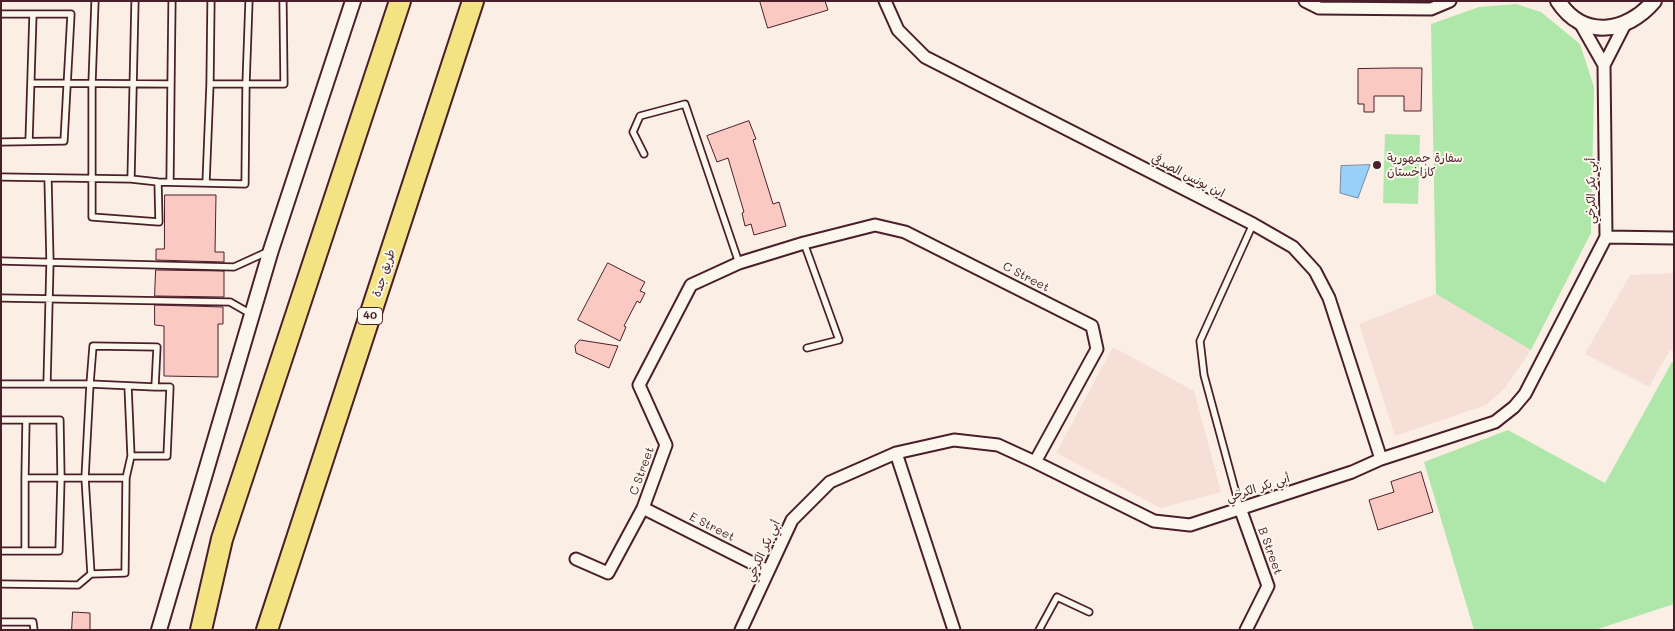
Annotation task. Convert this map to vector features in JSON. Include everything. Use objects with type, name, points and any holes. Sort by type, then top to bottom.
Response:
[{"type":"highway","points":[[201,630],[222,539],[400,1]]},
{"type":"highway","name":"طريق جدة","points":[[267,630],[473,1]]},
{"type":"street","points":[[159,630],[271,250],[354,1]]},
{"type":"street","name":"ابن يونس الصدفي","points":[[886,1],[898,30],[925,57],[1253,224],[1293,247],[1315,271],[1329,298],[1381,459]]},
{"type":"street","points":[[1305,1],[1320,8],[1431,9],[1450,1]]},
{"type":"street","points":[[1548,1],[1560,5],[1578,21],[1604,65]]},
{"type":"street","points":[[1578,21],[1594,27],[1610,28],[1625,24],[1654,2]]},
{"type":"street","points":[[1604,65],[1625,24]]},
{"type":"street","name":"أبي بكر الكرخي","points":[[741,630],[792,520],[830,482],[896,453],[954,440],[998,445],[1154,521],[1190,524],[1352,472],[1381,459],[1495,422],[1514,407],[1525,394],[1606,237],[1604,65]]},
{"type":"street","name":"C Street","points":[[576,559],[608,574],[643,508],[666,445],[639,385],[691,285],[739,263],[875,224],[905,232],[1092,326],[1097,349],[1035,462]]},
{"type":"street","points":[[1606,237],[1674,238]]},
{"type":"street","points":[[896,453],[954,630]]},
{"type":"street","name":"E Street","points":[[643,508],[768,571]]},
{"type":"street","name":"B Street","points":[[1240,508],[1268,586],[1246,630]]},
{"type":"lane","points":[[95,1],[92,83],[92,217],[159,222],[158,182]]},
{"type":"lane","points":[[131,179],[135,1]]},
{"type":"lane","points":[[170,182],[172,1]]},
{"type":"lane","points":[[206,183],[211,1]]},
{"type":"lane","points":[[1,177],[131,179],[158,182],[245,184],[248,1]]},
{"type":"lane","points":[[210,84],[284,84],[283,1]]},
{"type":"lane","points":[[1,14],[71,14],[64,141],[1,142]]},
{"type":"lane","points":[[29,141],[33,14]]},
{"type":"lane","points":[[30,83],[171,84]]},
{"type":"lane","points":[[644,154],[633,132],[640,116],[684,104],[739,263]]},
{"type":"lane","points":[[47,384],[50,262],[48,178]]},
{"type":"lane","points":[[1240,508],[1204,375],[1200,341],[1253,224]]},
{"type":"lane","points":[[804,243],[839,340],[806,348]]},
{"type":"lane","points":[[1,261],[234,267],[271,250]]},
{"type":"lane","points":[[1,298],[230,302],[253,316]]},
{"type":"lane","points":[[91,574],[85,478],[93,346],[157,347],[155,387]]},
{"type":"lane","points":[[1,384],[90,384],[170,387],[167,456],[132,456]]},
{"type":"lane","points":[[1,584],[78,585],[91,574],[125,573],[126,478],[132,456],[128,386]]},
{"type":"lane","points":[[1,420],[60,420],[62,478],[59,551],[1,551]]},
{"type":"lane","points":[[26,420],[26,551]]},
{"type":"lane","points":[[25,478],[126,478]]},
{"type":"lane","points":[[1039,630],[1057,597],[1088,612]]},
{"type":"lane","points":[[1,622],[33,622],[34,630]]},
{"type":"shaded area","points":[[1674,273],[1674,351],[1670,350],[1649,387],[1585,354],[1630,275]]},
{"type":"shaded area","points":[[1436,294],[1531,350],[1505,388],[1486,405],[1395,436],[1359,324]]},
{"type":"shaded area","points":[[1113,347],[1194,391],[1221,492],[1161,508],[1056,453]]},
{"type":"green space","points":[[1516,4],[1541,12],[1580,44],[1594,87],[1591,233],[1531,350],[1436,294],[1431,24],[1479,7]]},
{"type":"green space","points":[[1385,134],[1420,135],[1418,204],[1383,203]]},
{"type":"green space","points":[[1672,362],[1674,362],[1674,604],[1595,630],[1474,630],[1424,462],[1508,430],[1605,483]]},
{"type":"water","points":[[1370,165],[1358,198],[1340,193],[1341,166]]},
{"type":"building","points":[[760,1],[825,1],[828,10],[768,28]]},
{"type":"building","points":[[1422,68],[1421,111],[1404,111],[1404,96],[1374,96],[1374,112],[1364,112],[1364,104],[1358,104],[1358,69]]},
{"type":"building","points":[[749,121],[756,139],[753,140],[773,204],[779,202],[786,226],[754,235],[751,224],[745,226],[742,213],[744,212],[728,158],[717,162],[707,136]]},
{"type":"building","points":[[165,195],[216,195],[215,252],[224,252],[224,262],[156,260],[156,249],[164,249]]},
{"type":"building","points":[[608,263],[645,282],[640,291],[645,293],[640,303],[637,301],[624,326],[626,327],[620,341],[578,320]]},
{"type":"building","points":[[156,270],[224,271],[224,297],[155,296]]},
{"type":"building","points":[[155,305],[223,307],[223,324],[218,324],[218,377],[164,376],[164,326],[155,325]]},
{"type":"building","points":[[580,340],[618,346],[609,368],[576,353],[575,346]]},
{"type":"building","points":[[1421,472],[1433,512],[1378,530],[1369,500],[1394,492],[1391,482]]},
{"type":"building","points":[[73,612],[90,613],[90,630],[72,630]]},
{"type":"place","name":"سفارة جمهورية كازاخستان","points":[[1377,165]]}]
